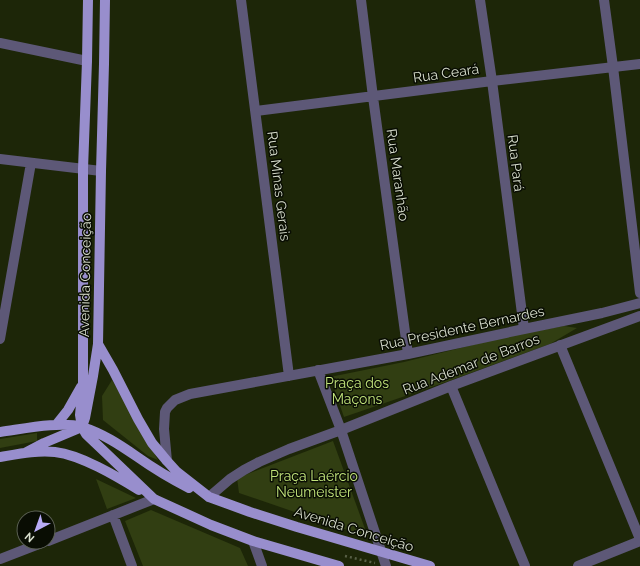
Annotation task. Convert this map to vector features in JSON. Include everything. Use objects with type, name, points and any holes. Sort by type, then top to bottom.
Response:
[{"type":"main road","name":"Avenida Conceição","points":[[82,427],[80,415],[83,383],[83,169],[88,0]]},
{"type":"main road","name":"Avenida Conceição","points":[[105,0],[98,344],[138,419],[152,443],[177,472],[209,497],[290,525],[430,566]]},
{"type":"main road","points":[[98,344],[82,427],[86,434],[101,449],[154,498]]},
{"type":"main road","points":[[56,425],[68,410],[83,383]]},
{"type":"main road","points":[[0,432],[56,425],[82,427],[112,441],[162,473],[209,497]]},
{"type":"main road","points":[[25,453],[44,443],[82,427]]},
{"type":"main road","points":[[0,457],[44,452],[56,452],[68,455],[115,476],[154,498],[211,525],[253,541],[339,566]]},
{"type":"street","name":"Rua Minas Gerais","points":[[241,0],[289,376]]},
{"type":"street","name":"Rua Maranhão","points":[[361,0],[408,354]]},
{"type":"street","name":"Rua Pará","points":[[480,0],[524,329]]},
{"type":"street","points":[[604,0],[640,293]]},
{"type":"street","points":[[0,43],[87,60]]},
{"type":"street","name":"Rua Ceará","points":[[256,111],[640,64]]},
{"type":"street","points":[[0,159],[101,171]]},
{"type":"street","points":[[0,339],[31,163]]},
{"type":"street","name":"Rua Presidente Bernardes","points":[[167,461],[164,429],[165,412],[175,400],[190,394],[408,354],[640,304]]},
{"type":"street","name":"Rua Ademar de Barros","points":[[209,497],[230,479],[244,470],[289,449],[560,344],[640,316]]},
{"type":"street","points":[[560,344],[640,540],[578,566]]},
{"type":"street","points":[[318,370],[341,430],[386,566]]},
{"type":"street","points":[[452,386],[525,566]]},
{"type":"street","points":[[56,538],[154,498]]},
{"type":"street","points":[[113,515],[132,566]]},
{"type":"street","points":[[253,541],[262,566]]},
{"type":"street","points":[[2,566],[0,559],[23,550]]},
{"type":"green space","name":"Praça dos Maçons","points":[[564,326],[577,328],[550,344],[344,417],[330,377],[404,362],[513,335]]},
{"type":"green space","points":[[112,380],[158,460],[148,456],[103,420],[102,396]]},
{"type":"green space","points":[[37,433],[37,441],[0,448],[0,439]]},
{"type":"green space","name":"Praça Laércio Neumeister","points":[[333,441],[368,537],[239,493],[237,478]]},
{"type":"green space","points":[[96,479],[136,498],[107,509]]},
{"type":"green space","points":[[151,510],[240,548],[248,566],[143,566],[125,521]]}]
